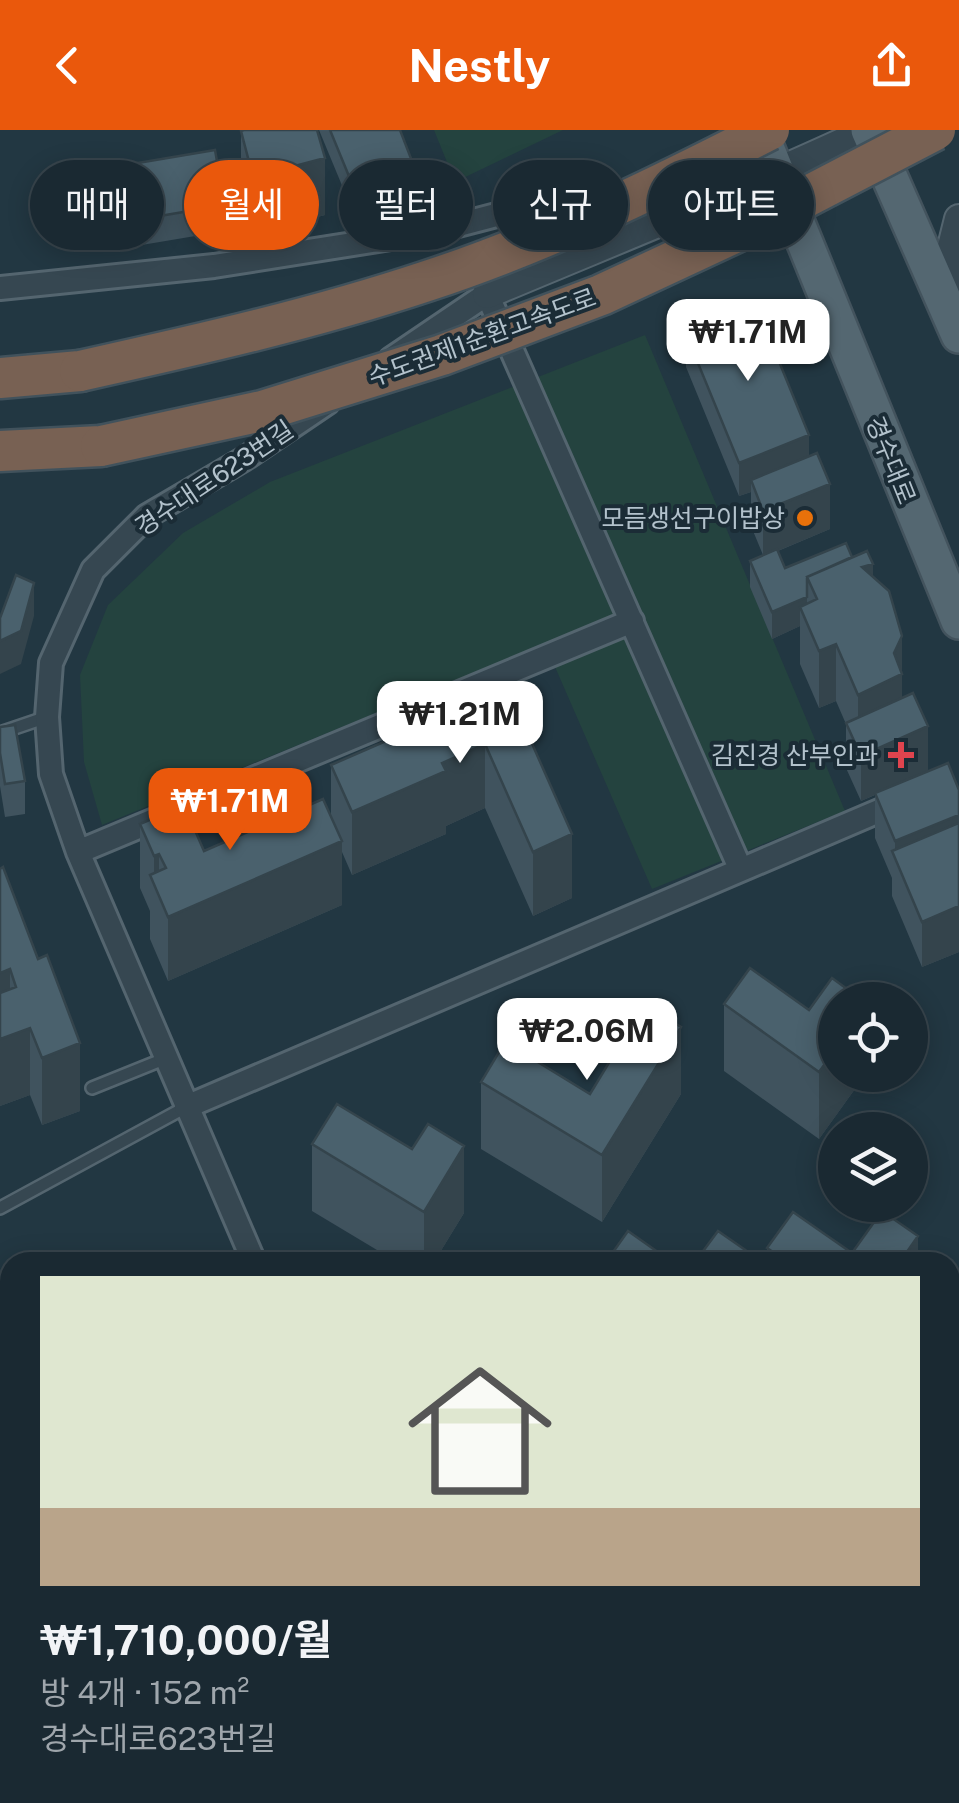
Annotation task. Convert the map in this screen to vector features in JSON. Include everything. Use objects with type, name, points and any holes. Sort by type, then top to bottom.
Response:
[{"type":"highway","points":[[699,160],[740,130]]},
{"type":"highway","points":[[715,160],[769,130]]},
{"type":"highway","name":"수도권제1순환고속도로","points":[[814,193],[935,130]]},
{"type":"highway","points":[[814,201],[959,146]]},
{"type":"highway","points":[[0,378],[80,370],[249,334],[430,280],[648,197]]},
{"type":"highway","name":"수도권제1순환고속도로","points":[[0,451],[101,446],[262,411],[442,355],[601,295],[698,250]]},
{"type":"main road","name":"경수대로","points":[[757,130],[771,160]]},
{"type":"main road","points":[[870,130],[959,335]]},
{"type":"main road","name":"경수대로","points":[[808,250],[959,621]]},
{"type":"street","points":[[708,160],[757,130]]},
{"type":"street","points":[[807,160],[870,130]]},
{"type":"street","points":[[0,288],[214,266],[435,231],[574,195],[648,196]]},
{"type":"street","points":[[561,263],[648,198]]},
{"type":"street","points":[[959,219],[952,248],[959,312]]},
{"type":"street","points":[[648,227],[487,294],[740,868]]},
{"type":"street","name":"경수대로623번길","points":[[250,1252],[164,1059],[78,852],[51,774],[46,717],[51,664],[93,570],[148,516],[244,458],[487,294]]},
{"type":"street","points":[[78,852],[632,621]]},
{"type":"street","points":[[186,1107],[920,794]]},
{"type":"lane","points":[[0,733],[46,717]]},
{"type":"lane","points":[[92,1088],[164,1059]]},
{"type":"lane","points":[[0,1208],[186,1107]]},
{"type":"green space","points":[[434,130],[563,130],[501,160],[493,160],[493,164],[473,173],[473,160],[446,160]]},
{"type":"green space","points":[[645,335],[845,811],[652,889],[545,644],[102,825],[84,762],[80,675],[108,605],[183,533],[270,482]]},
{"type":"building","points":[[317,130],[325,158],[249,160],[241,131]]},
{"type":"building","points":[[330,130],[400,130],[412,160],[342,160]]},
{"type":"building","points":[[215,150],[217,160],[184,160],[184,212],[164,215],[164,160],[156,160]]},
{"type":"building","points":[[756,305],[809,435],[739,463],[686,334]]},
{"type":"building","points":[[817,453],[830,484],[763,511],[751,480]]},
{"type":"building","points":[[846,543],[852,557],[807,577],[807,597],[772,612],[750,561],[777,549],[785,568]]},
{"type":"building","points":[[867,551],[873,564],[862,567],[889,591],[902,636],[894,653],[902,674],[858,695],[836,644],[819,651],[800,607],[817,599],[807,577]]},
{"type":"building","points":[[16,575],[34,583],[21,631],[0,641],[0,618]]},
{"type":"building","points":[[913,693],[928,726],[861,756],[846,723]]},
{"type":"building","points":[[473,697],[482,717],[514,703],[572,834],[533,852],[485,744],[442,763],[446,771],[352,812],[331,765],[425,724],[423,719]]},
{"type":"building","points":[[15,725],[25,781],[5,784],[0,727]]},
{"type":"building","points":[[948,763],[959,790],[959,815],[895,841],[875,793]]},
{"type":"building","points":[[323,799],[342,841],[168,917],[150,875],[166,868],[159,854],[154,856],[140,824],[184,805],[204,851]]},
{"type":"building","points":[[959,823],[959,906],[922,922],[892,851]]},
{"type":"building","points":[[3,867],[38,959],[47,955],[80,1043],[42,1058],[30,1028],[0,1039],[0,993],[16,987],[10,969],[0,973]]},
{"type":"building","points":[[750,968],[809,1010],[818,997],[818,1071],[724,1004]]},
{"type":"building","points":[[644,1005],[681,1027],[602,1155],[481,1082],[505,1042],[590,1094]]},
{"type":"building","points":[[337,1104],[412,1149],[428,1124],[464,1146],[424,1212],[312,1144]]},
{"type":"building","points":[[793,1212],[851,1252],[773,1252],[767,1248]]},
{"type":"building","points":[[874,1222],[898,1222],[918,1236],[907,1252],[853,1252]]},
{"type":"building","points":[[628,1231],[658,1252],[613,1252]]},
{"type":"building","points":[[718,1231],[748,1252],[702,1252]]},
{"type":"place","name":"모듬생선구이밥상","points":[[805,518]]},
{"type":"place","name":"김진경 산부인과","points":[[901,755]]}]
